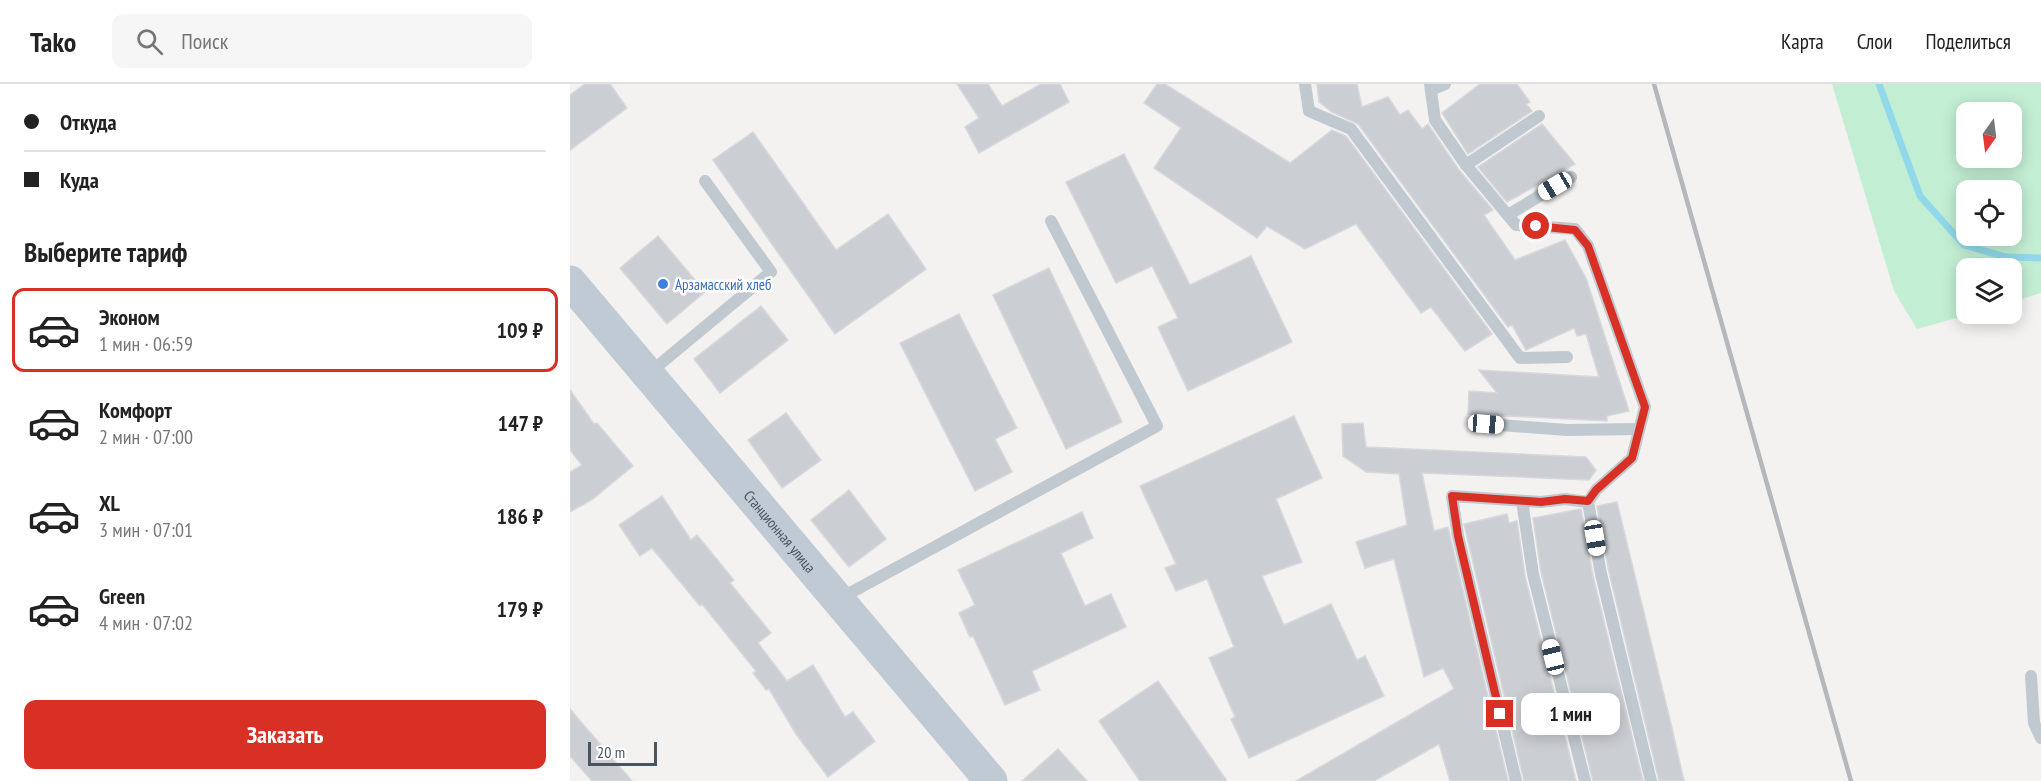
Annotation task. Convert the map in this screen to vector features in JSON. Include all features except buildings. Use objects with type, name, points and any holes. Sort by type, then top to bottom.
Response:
[{"type":"street","name":"Станционная улица","points":[[570,282],[991,781]]},
{"type":"lane","points":[[1305,84],[1309,111],[1351,129],[1520,358],[1567,357]]},
{"type":"lane","points":[[1445,84],[1431,87],[1435,120],[1466,165],[1516,225],[1575,230],[1588,246],[1645,407],[1632,458],[1596,490],[1588,501],[1601,574],[1651,781]]},
{"type":"lane","points":[[1466,165],[1539,116]]},
{"type":"lane","points":[[1508,215],[1571,177]]},
{"type":"lane","points":[[647,375],[771,272],[705,181]]},
{"type":"lane","points":[[838,600],[1157,426],[1052,221]]},
{"type":"lane","points":[[1486,424],[1567,430],[1639,429]]},
{"type":"lane","points":[[1516,781],[1458,536],[1452,496],[1522,501],[1580,499],[1588,501]]},
{"type":"lane","points":[[1522,501],[1536,584],[1585,781]]},
{"type":"lane","points":[[2031,676],[2034,723],[2041,738]]},
{"type":"green space","points":[[1832,84],[2041,84],[2041,293],[2022,299],[2022,258],[1956,258],[1956,318],[1917,329],[1894,291]]},
{"type":"waterway","points":[[1879,84],[1920,196],[1964,245],[2006,257],[2041,258]]},
{"type":"railway","points":[[1654,84],[1851,781]]},
{"type":"place","name":"Арзамасский хлеб","points":[[663,284]]},
{"type":"route","points":[[1500,714],[1458,536],[1452,496],[1541,502],[1565,499],[1588,501],[1596,490],[1608,482],[1632,458],[1645,407],[1588,246],[1575,230],[1536,226]]}]
